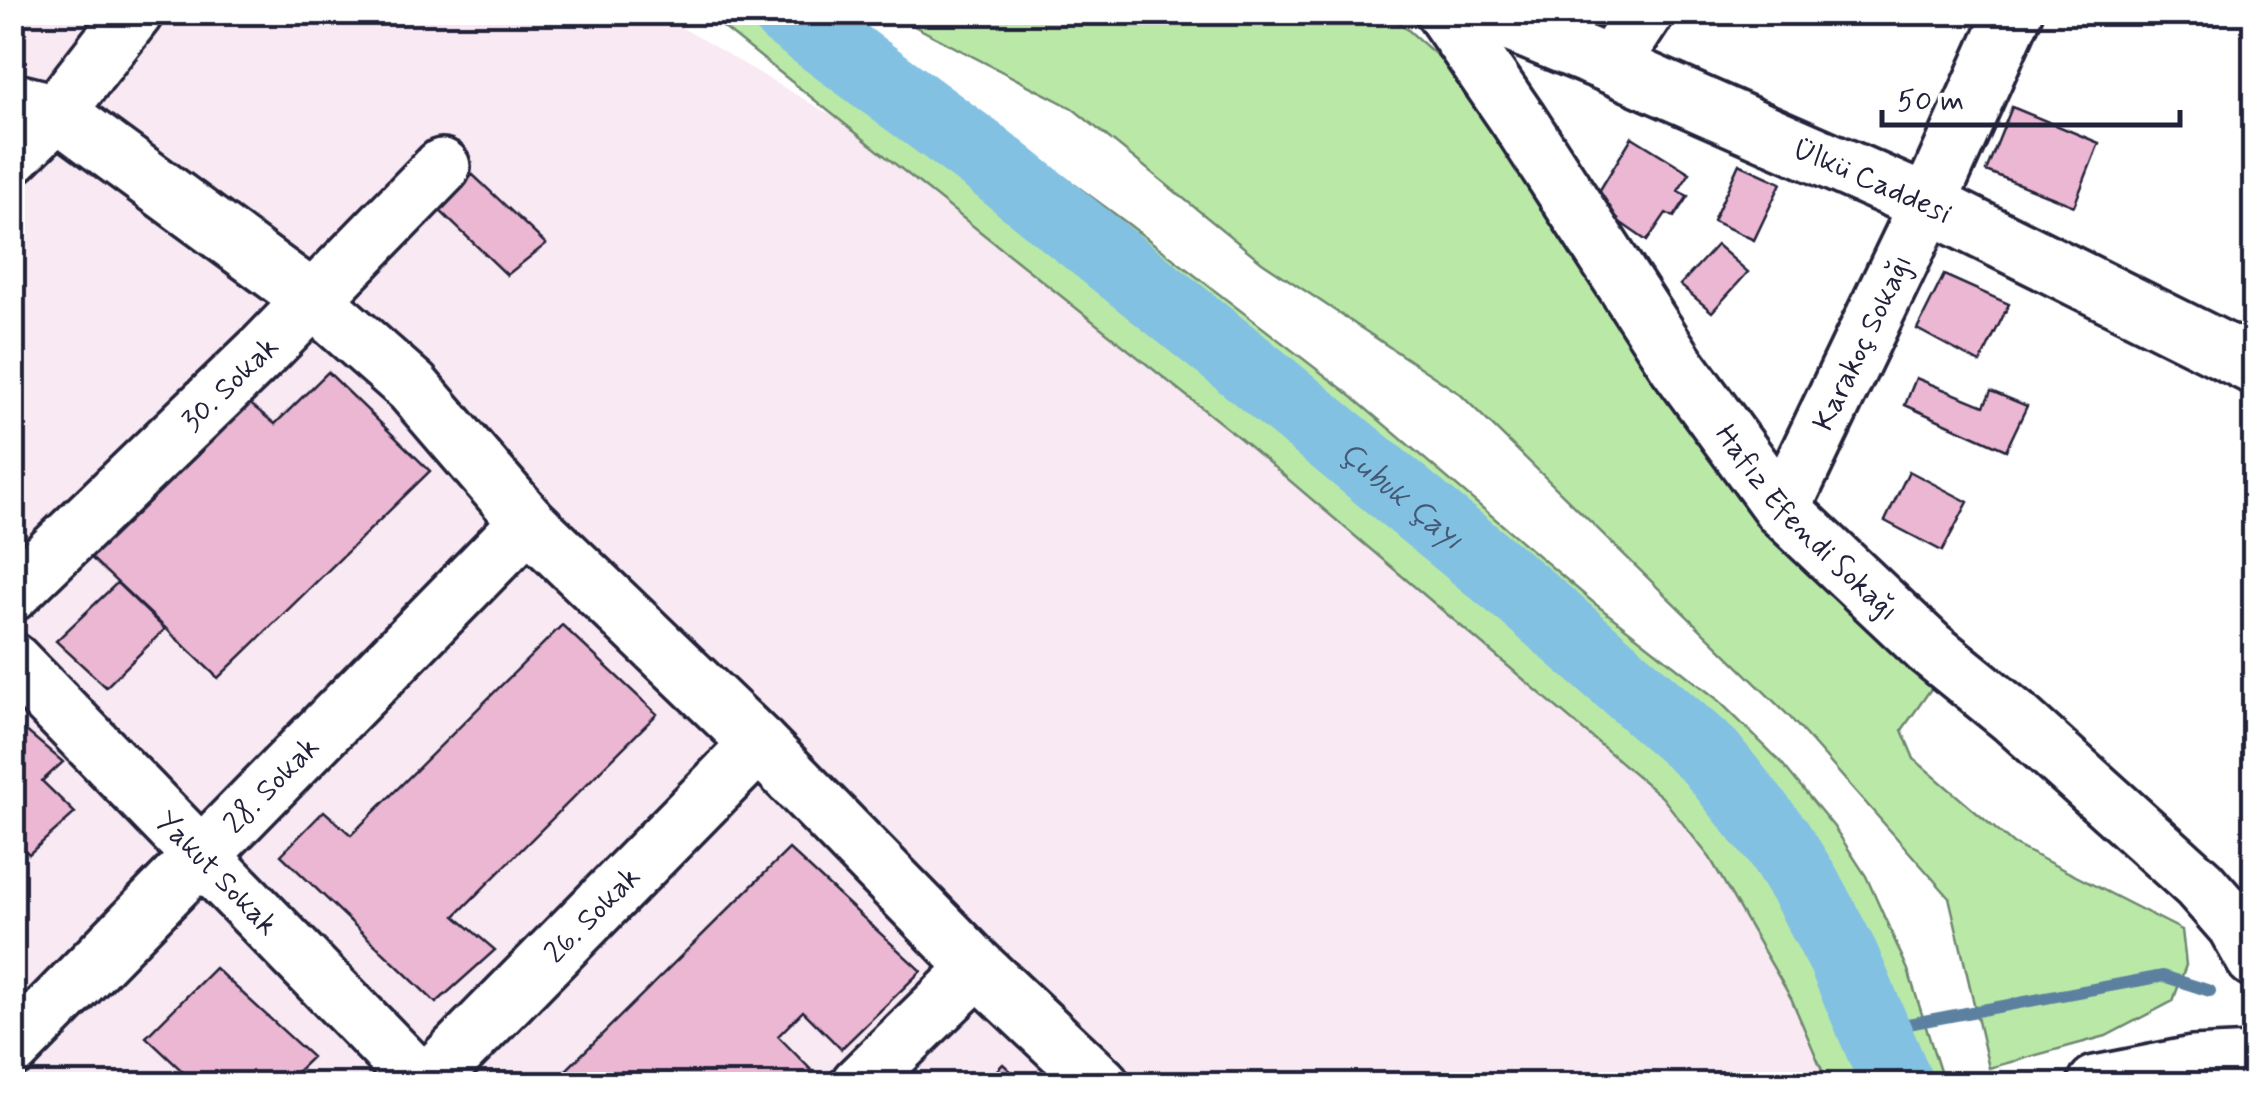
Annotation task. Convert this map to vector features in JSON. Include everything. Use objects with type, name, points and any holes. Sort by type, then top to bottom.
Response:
[{"type":"street","points":[[12,156],[35,106],[135,12]]},
{"type":"street","name":"Hafız Efendi Sokağı","points":[[1444,12],[1677,365],[1782,509],[1928,648],[2014,717],[2198,884],[2236,926],[2254,959]]},
{"type":"street","name":"Ülkü Caddesi","points":[[1482,12],[1611,64],[1928,204],[2254,366]]},
{"type":"street","points":[[1611,64],[1646,12]]},
{"type":"street","name":"Karakoç Sokağı","points":[[1782,509],[1928,204],[2014,12]]},
{"type":"street","points":[[35,106],[313,300],[412,387],[528,522],[759,744],[978,968],[1101,1084]]},
{"type":"street","name":"30. Sokak","points":[[12,593],[313,300],[442,167]]},
{"type":"street","name":"28. Sokak","points":[[12,1048],[528,522]]},
{"type":"street","name":"Yakut Sokak","points":[[12,661],[424,1084]]},
{"type":"street","name":"26. Sokak","points":[[424,1084],[759,744]]},
{"type":"street","points":[[859,1084],[978,968]]},
{"type":"street","points":[[2096,1084],[2193,1064],[2254,1062]]},
{"type":"shaded area","points":[[655,12],[942,180],[1677,782],[1848,1084],[13,1084],[12,13]]},
{"type":"green space","points":[[697,13],[837,13],[882,43],[1127,223],[1345,391],[1594,603],[1717,699],[1780,761],[1834,827],[1866,876],[1908,970],[1944,1084],[1828,1084],[1791,998],[1710,858],[1662,797],[1242,440],[723,27]]},
{"type":"green space","points":[[889,13],[1389,13],[1476,90],[1933,686],[1902,730],[1914,759],[2013,844],[2182,930],[2186,965],[2173,1001],[2106,1036],[1989,1068],[1949,897],[1788,715],[1460,394],[1262,262],[1072,108]]},
{"type":"building","points":[[2012,107],[2099,143],[2074,206],[1986,171]]},
{"type":"building","points":[[1632,137],[1690,173],[1678,191],[1688,196],[1674,217],[1666,213],[1647,241],[1592,203]]},
{"type":"building","points":[[1739,164],[1781,183],[1754,240],[1713,221]]},
{"type":"building","points":[[473,175],[546,244],[507,275],[434,205]]},
{"type":"building","points":[[1717,245],[1748,272],[1712,312],[1680,285]]},
{"type":"building","points":[[1944,275],[2009,304],[1980,363],[1917,329]]},
{"type":"building","points":[[328,372],[430,471],[218,678],[84,551],[243,398],[275,424]]},
{"type":"building","points":[[1916,378],[1984,406],[1991,391],[2027,406],[2006,450],[1905,405]]},
{"type":"building","points":[[1909,471],[1968,502],[1942,551],[1885,521]]},
{"type":"building","points":[[117,583],[165,629],[106,687],[56,641]]},
{"type":"building","points":[[562,625],[657,714],[455,916],[495,950],[436,1003],[281,855],[324,811],[351,835]]},
{"type":"building","points":[[12,719],[63,762],[42,781],[75,813],[29,854],[12,839]]},
{"type":"building","points":[[789,849],[921,971],[841,1049],[803,1011],[778,1036],[816,1075],[806,1084],[552,1084]]},
{"type":"building","points":[[215,968],[312,1057],[284,1084],[196,1084],[146,1037]]},
{"type":"building","points":[[1003,1064],[1025,1084],[983,1084]]},
{"type":"building","points":[[916,1074],[928,1084],[905,1084]]},
{"type":"waterway","name":"Çubuk Çayı","points":[[787,12],[988,160],[1239,361],[1524,595],[1710,757],[1777,841],[1806,887],[1843,957],[1897,1084]]},
{"type":"waterway","points":[[1876,1030],[2163,976],[2210,991]]}]
